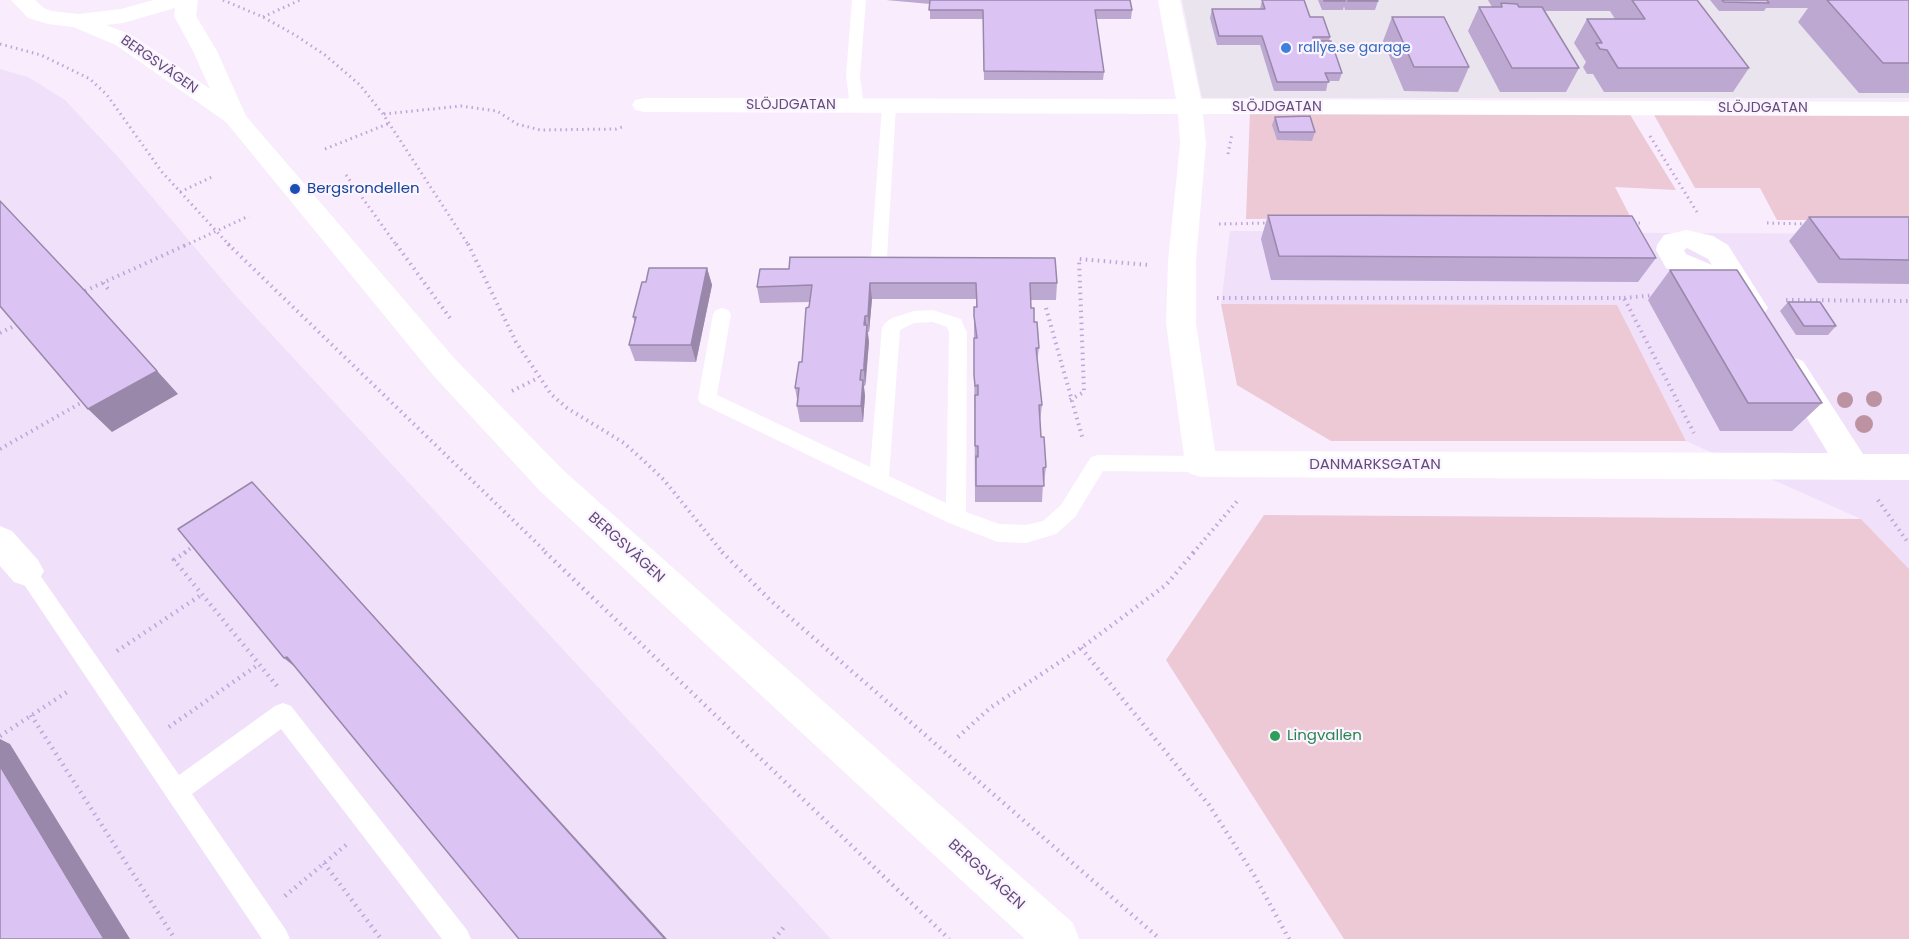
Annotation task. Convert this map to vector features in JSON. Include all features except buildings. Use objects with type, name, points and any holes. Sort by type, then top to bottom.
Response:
[{"type":"street","points":[[19,0],[36,13],[78,21],[123,16],[177,0]]},
{"type":"street","name":"BERGSVÄGEN","points":[[187,0],[185,16],[235,118]]},
{"type":"street","points":[[1169,0],[1190,106],[1193,144],[1181,323],[1201,464]]},
{"type":"street","name":"BERGSVÄGEN","points":[[78,21],[124,40],[235,118],[444,367],[552,481],[1056,939]]},
{"type":"street","name":"SLÖJDGATAN","points":[[644,105],[1909,109]]},
{"type":"street","points":[[1742,291],[1854,467]]},
{"type":"street","name":"DANMARKSGATAN","points":[[1201,464],[1909,467]]},
{"type":"street","points":[[0,541],[26,571]]},
{"type":"lane","points":[[857,106],[853,76],[859,0]]},
{"type":"lane","points":[[879,257],[889,106]]},
{"type":"lane","points":[[722,314],[706,398],[956,517],[998,533],[1026,534],[1049,528],[1068,511],[1098,464],[1201,464]]},
{"type":"lane","points":[[879,481],[891,328],[898,322],[914,317],[933,316],[955,323],[958,333],[956,517]]},
{"type":"lane","points":[[26,571],[277,939]]},
{"type":"lane","points":[[176,790],[283,714],[458,939]]},
{"type":"path","points":[[223,0],[263,17],[325,55],[360,85],[390,123],[456,223],[477,260],[516,342],[538,378],[551,394],[567,408],[624,444],[643,460],[664,480],[732,564],[770,600],[1161,939]]},
{"type":"path","points":[[263,17],[300,0]]},
{"type":"path","points":[[0,44],[41,55],[71,68],[90,79],[107,95],[162,172],[216,232],[318,333],[949,939]]},
{"type":"path","points":[[383,114],[461,106],[480,107],[497,111],[517,124],[540,130],[596,130],[628,126],[638,119],[644,105]]},
{"type":"path","points":[[1633,108],[1698,213]]},
{"type":"path","points":[[325,148],[390,123]]},
{"type":"path","points":[[346,175],[451,319]]},
{"type":"path","points":[[180,192],[214,176]]},
{"type":"path","points":[[85,291],[249,216]]},
{"type":"path","points":[[1186,223],[1278,224]]},
{"type":"path","points":[[1630,223],[1642,223]]},
{"type":"path","points":[[1767,223],[1814,224]]},
{"type":"path","points":[[1070,400],[1084,392],[1079,259],[1157,266]]},
{"type":"path","points":[[103,283],[109,290]]},
{"type":"path","points":[[1213,298],[1624,298],[1647,295]]},
{"type":"path","points":[[1624,298],[1711,466]]},
{"type":"path","points":[[1046,308],[1084,445],[1098,464]]},
{"type":"path","points":[[0,333],[18,324]]},
{"type":"path","points":[[505,384],[512,392],[538,378]]},
{"type":"path","points":[[0,448],[86,400]]},
{"type":"path","points":[[1854,467],[1909,544]]},
{"type":"path","points":[[200,542],[174,560],[284,695],[283,714]]},
{"type":"path","points":[[0,736],[201,595]]},
{"type":"path","points":[[1081,648],[1209,806],[1254,875],[1289,939]]},
{"type":"path","points":[[145,744],[259,664]]},
{"type":"path","points":[[32,715],[174,939]]},
{"type":"path","points":[[261,915],[370,826]]},
{"type":"path","points":[[324,863],[381,939]]},
{"type":"path","points":[[774,939],[784,927]]},
{"type":"shaded area","points":[[1182,0],[1909,0],[1909,98],[1202,98]]},
{"type":"shaded area","points":[[0,69],[28,77],[65,100],[119,158],[236,296],[831,939],[0,939]]},
{"type":"shaded area","points":[[1250,112],[1629,113],[1676,190],[1615,187],[1630,216],[1246,219]]},
{"type":"shaded area","points":[[1653,113],[1909,116],[1909,220],[1777,220],[1760,188],[1695,188]]},
{"type":"shaded area","points":[[1230,231],[1909,234],[1909,569],[1861,519],[1686,441],[1617,305],[1221,304]]},
{"type":"shaded area","points":[[1221,304],[1617,305],[1686,441],[1331,441],[1237,385]]},
{"type":"shaded area","points":[[1264,515],[1861,519],[1909,569],[1909,939],[1344,939],[1166,660]]},
{"type":"place","name":"rallye.se garage","points":[[1286,48]]},
{"type":"place","name":"Bergsrondellen","points":[[295,189]]},
{"type":"place","name":"Lingvallen","points":[[1275,736]]}]
